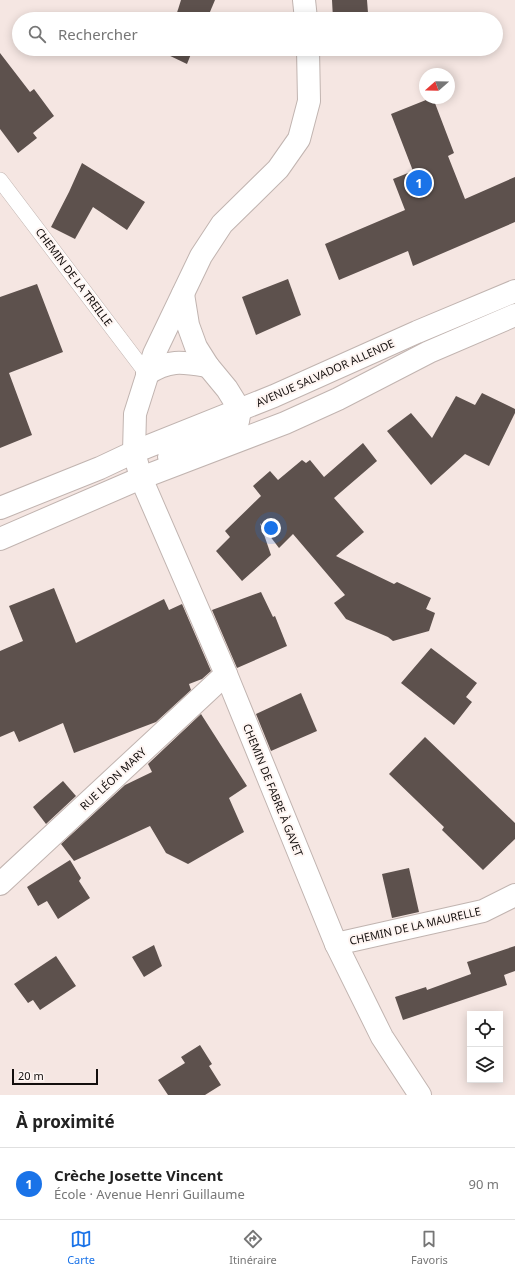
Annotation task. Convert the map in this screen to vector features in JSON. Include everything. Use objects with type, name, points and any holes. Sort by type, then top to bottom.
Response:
[{"type":"street","points":[[304,0],[305,12]]},
{"type":"street","name":"CHEMIN DE FABRE À GAVET","points":[[308,56],[308,101],[299,139],[278,168],[222,224],[201,256],[154,354],[147,374],[135,414],[134,452],[141,478],[226,674],[336,944],[382,1037],[420,1095]]},
{"type":"street","name":"AVENUE SALVADOR ALLENDE","points":[[0,508],[274,396],[417,332],[515,291]]},
{"type":"street","points":[[141,478],[169,457],[235,428],[238,422],[240,410],[227,389],[208,366],[196,347],[188,326],[183,294]]},
{"type":"street","points":[[0,539],[141,478],[285,423],[338,399],[429,352],[515,315]]},
{"type":"street","points":[[147,374],[159,366],[171,363],[189,363],[208,366]]},
{"type":"street","name":"RUE LÉON MARY","points":[[0,884],[226,674]]},
{"type":"street","name":"CHEMIN DE LA MAURELLE","points":[[336,944],[483,911],[515,895]]},
{"type":"lane","name":"CHEMIN DE LA TREILLE","points":[[0,180],[147,374]]},
{"type":"building","points":[[181,0],[215,0],[210,12],[177,12]]},
{"type":"building","points":[[332,0],[367,0],[368,12],[333,12]]},
{"type":"building","points":[[0,53],[30,92],[34,89],[54,116],[33,133],[37,138],[18,153],[0,129]]},
{"type":"building","points":[[170,56],[190,56],[187,64]]},
{"type":"building","points":[[419,103],[435,104],[454,153],[448,156],[465,199],[515,177],[515,222],[413,266],[408,251],[339,280],[325,244],[405,210],[393,179],[413,171],[391,114]]},
{"type":"building","points":[[82,163],[145,202],[127,230],[93,207],[75,239],[51,227]]},
{"type":"building","points":[[288,279],[301,315],[256,335],[242,297]]},
{"type":"building","points":[[37,284],[63,352],[9,373],[32,435],[0,448],[0,297]]},
{"type":"building","points":[[482,393],[515,409],[515,413],[489,466],[465,454],[431,485],[387,431],[411,413],[432,438],[456,396],[475,405]]},
{"type":"building","points":[[363,443],[377,461],[334,498],[364,532],[336,556],[394,584],[397,582],[431,598],[426,609],[435,613],[429,631],[393,641],[388,637],[346,619],[334,603],[345,595],[293,534],[279,548],[260,523],[271,555],[242,581],[216,551],[230,537],[225,531],[261,496],[253,486],[270,471],[278,480],[302,460],[306,463],[310,460],[324,477]]},
{"type":"building","points":[[54,588],[76,643],[164,599],[169,610],[182,604],[211,671],[202,679],[189,684],[191,690],[156,722],[74,753],[63,723],[19,742],[14,731],[0,737],[0,651],[23,641],[9,606]]},
{"type":"building","points":[[261,592],[273,617],[275,616],[287,646],[237,668],[212,610]]},
{"type":"building","points":[[431,648],[477,683],[466,697],[472,702],[454,725],[401,683]]},
{"type":"building","points":[[301,693],[317,731],[271,751],[256,714]]},
{"type":"building","points":[[201,714],[247,786],[229,798],[244,832],[188,864],[166,853],[150,826],[74,861],[61,844],[125,785],[152,772],[148,764]]},
{"type":"building","points":[[425,737],[515,823],[515,839],[483,870],[442,830],[444,827],[389,774]]},
{"type":"building","points":[[63,781],[76,796],[46,824],[33,807]]},
{"type":"building","points":[[70,860],[81,878],[79,881],[90,898],[58,919],[47,901],[38,906],[27,887]]},
{"type":"building","points":[[409,868],[419,912],[392,918],[382,874]]},
{"type":"building","points":[[154,945],[162,966],[144,977],[132,957]]},
{"type":"building","points":[[515,946],[515,971],[504,975],[507,985],[403,1020],[395,997],[426,987],[427,990],[471,974],[467,962]]},
{"type":"building","points":[[56,956],[76,986],[40,1010],[33,1000],[28,1003],[14,984]]},
{"type":"building","points":[[200,1045],[212,1064],[209,1066],[221,1085],[205,1095],[168,1095],[158,1080],[185,1063],[181,1057]]},
{"type":"place","name":"Crèche Josette Vincent","points":[[419,183]]}]
